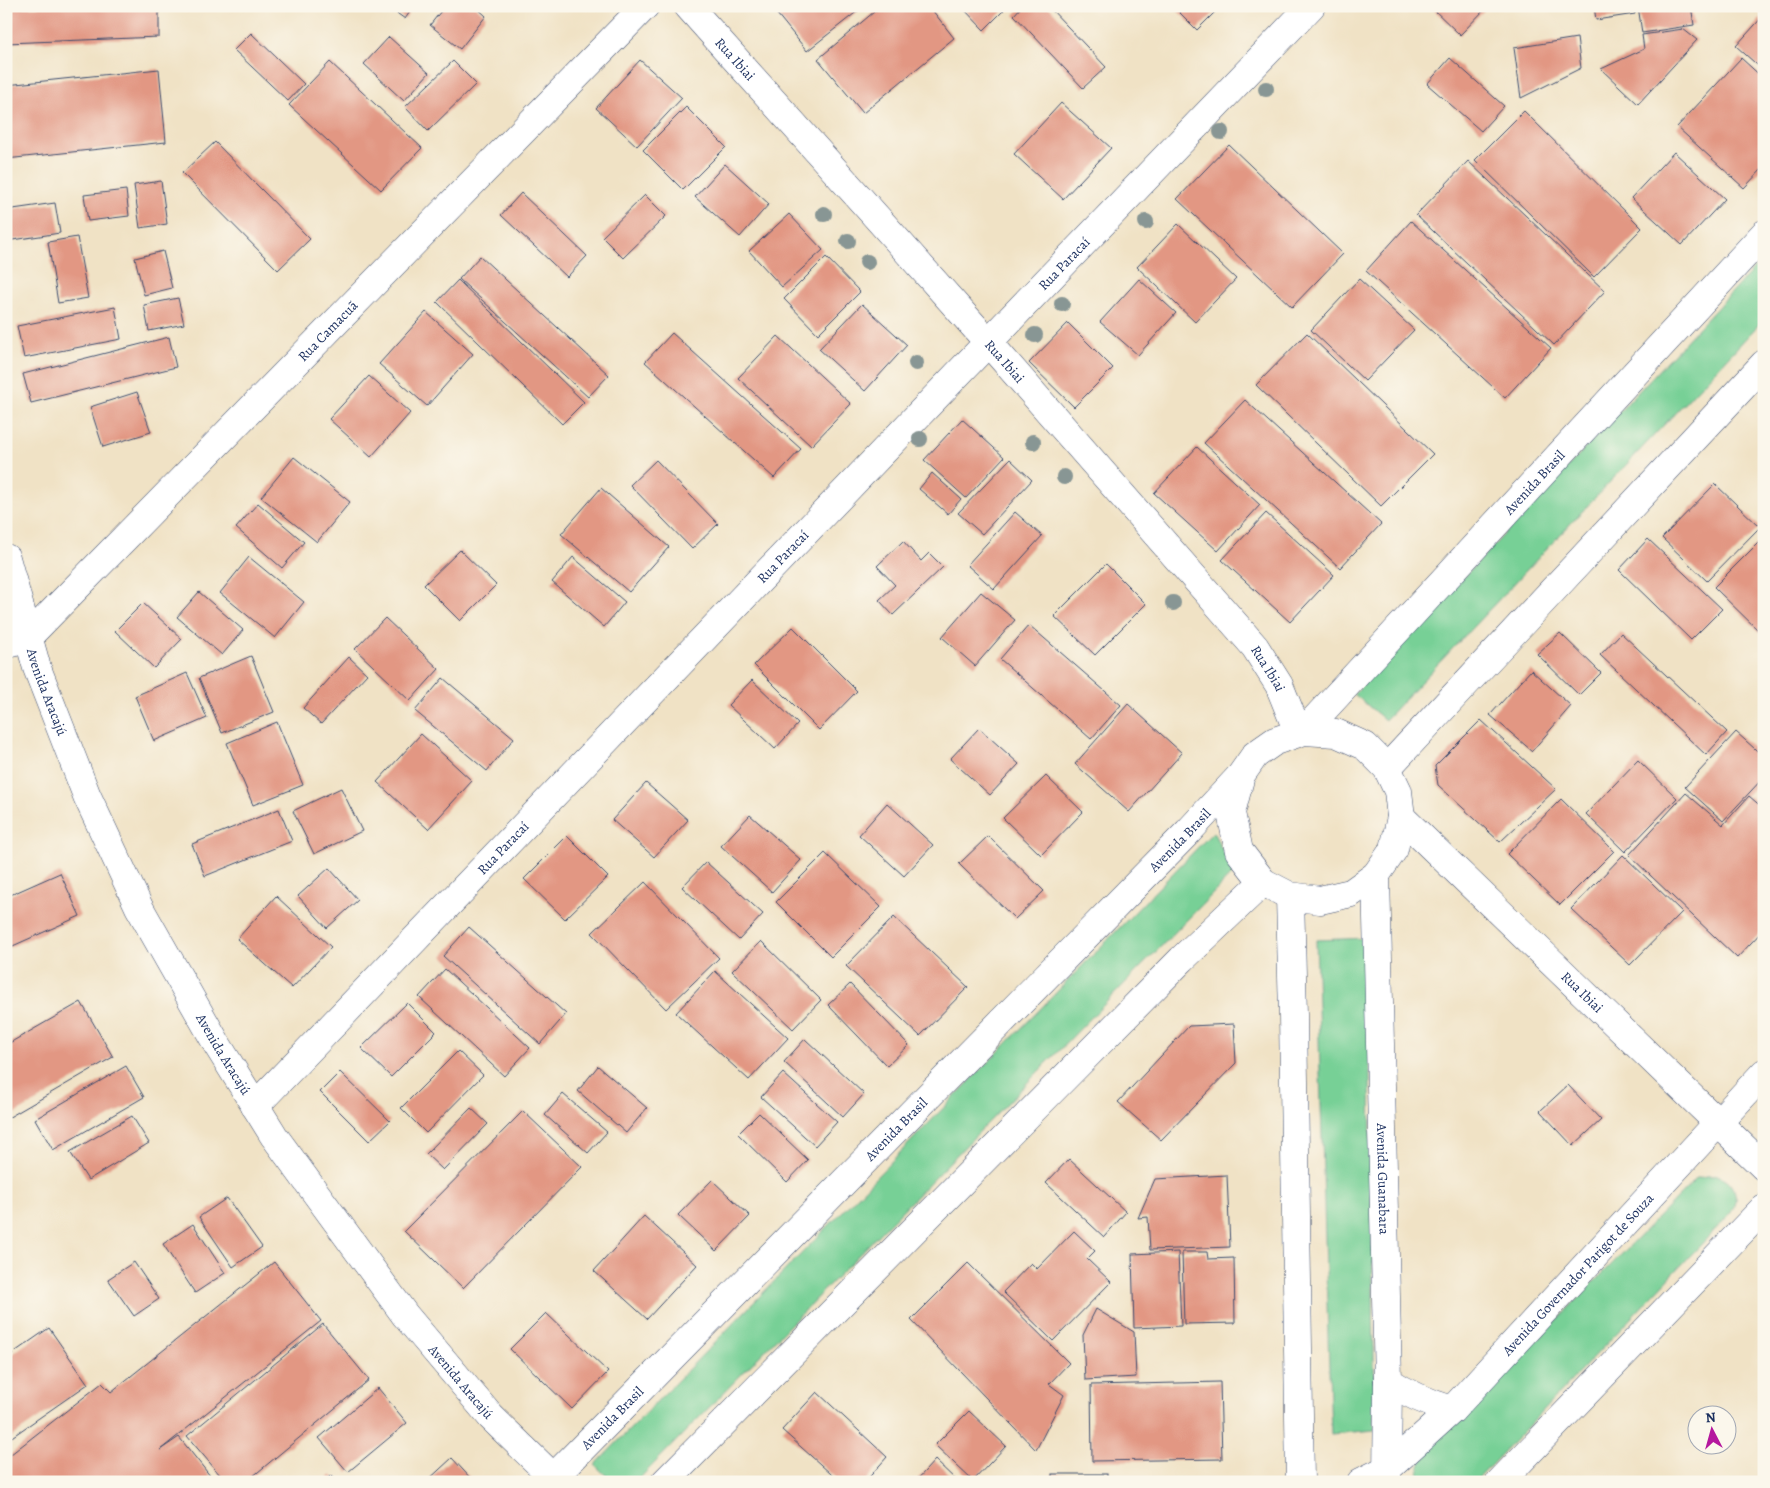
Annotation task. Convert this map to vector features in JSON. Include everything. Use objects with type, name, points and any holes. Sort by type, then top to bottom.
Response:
[{"type":"street","name":"Rua Camacuã","points":[[17,642],[645,6]]},
{"type":"street","name":"Rua Ibiai","points":[[688,6],[989,343],[1255,646],[1279,685],[1301,732]]},
{"type":"street","name":"Rua Paracaí","points":[[255,1106],[1311,6]]},
{"type":"street","name":"Avenida Brasil","points":[[1301,732],[1764,234]]},
{"type":"street","points":[[1387,768],[1764,364]]},
{"type":"street","name":"Avenida Aracajú","points":[[6,558],[17,642],[37,668],[86,796],[139,907],[166,952],[188,996],[274,1136],[405,1314],[491,1417],[553,1480]]},
{"type":"street","points":[[1301,732],[1336,733],[1365,746],[1387,768],[1398,791],[1401,817],[1394,848],[1376,875],[1351,893],[1320,900],[1290,896],[1263,882],[1239,851],[1231,813],[1241,775],[1255,756],[1275,741],[1301,732]]},
{"type":"street","name":"Avenida Brasil","points":[[553,1480],[1188,832],[1241,775]]},
{"type":"street","name":"Rua Ibiai","points":[[1401,817],[1764,1167]]},
{"type":"street","name":"Avenida Guanabara","points":[[1376,875],[1388,1381],[1387,1476]]},
{"type":"street","points":[[665,1482],[1182,959],[1263,882]]},
{"type":"street","points":[[1290,896],[1294,1015],[1300,1482]]},
{"type":"street","name":"Avenida Governador Parigot de Souza","points":[[1361,1482],[1387,1476],[1452,1410],[1764,1073]]},
{"type":"street","points":[[1500,1482],[1764,1208]]},
{"type":"street","points":[[1388,1381],[1407,1394],[1427,1403],[1452,1410]]},
{"type":"green space","points":[[1764,258],[1764,319],[1385,720],[1354,694]]},
{"type":"green space","points":[[1213,832],[1234,872],[636,1482],[613,1482],[595,1465]]},
{"type":"green space","points":[[1368,938],[1375,1430],[1331,1434],[1316,940]]},
{"type":"green space","points":[[1720,1176],[1731,1184],[1734,1189],[1735,1199],[1730,1214],[1475,1482],[1419,1482],[1418,1472],[1424,1457],[1433,1445],[1697,1178]]},
{"type":"building","points":[[159,6],[159,37],[6,43],[6,7]]},
{"type":"building","points":[[387,6],[414,6],[405,19]]},
{"type":"building","points":[[445,6],[475,6],[486,16],[460,49],[430,25]]},
{"type":"building","points":[[787,6],[864,6],[807,51],[777,14]]},
{"type":"building","points":[[881,6],[929,6],[954,38],[863,113],[818,59]]},
{"type":"building","points":[[961,6],[1008,6],[984,30]]},
{"type":"building","points":[[1022,6],[1048,6],[1106,67],[1083,88],[1014,15]]},
{"type":"building","points":[[1173,6],[1221,6],[1197,30]]},
{"type":"building","points":[[1430,6],[1488,6],[1460,35]]},
{"type":"building","points":[[1594,6],[1634,6],[1635,14],[1596,20]]},
{"type":"building","points":[[1638,6],[1691,6],[1694,25],[1642,33]]},
{"type":"building","points":[[1764,15],[1764,71],[1736,46]]},
{"type":"building","points":[[1683,29],[1697,40],[1638,104],[1601,69],[1644,49],[1642,35]]},
{"type":"building","points":[[251,33],[304,84],[288,101],[234,50]]},
{"type":"building","points":[[389,37],[429,73],[404,101],[364,64]]},
{"type":"building","points":[[1577,38],[1581,68],[1521,98],[1514,48]]},
{"type":"building","points":[[1450,58],[1504,106],[1481,131],[1427,84]]},
{"type":"building","points":[[1741,58],[1764,79],[1764,167],[1744,188],[1677,127]]},
{"type":"building","points":[[640,60],[682,98],[637,146],[596,108]]},
{"type":"building","points":[[453,61],[476,84],[428,131],[405,107]]},
{"type":"building","points":[[330,62],[422,148],[381,190],[289,105]]},
{"type":"building","points":[[159,69],[166,142],[6,159],[6,85]]},
{"type":"building","points":[[1061,103],[1111,148],[1063,199],[1014,154]]},
{"type":"building","points":[[686,107],[726,147],[683,190],[643,150]]},
{"type":"building","points":[[1524,111],[1642,228],[1594,277],[1475,160]]},
{"type":"building","points":[[215,142],[310,239],[278,270],[182,173]]},
{"type":"building","points":[[1229,145],[1343,254],[1292,307],[1177,199]]},
{"type":"building","points":[[1674,152],[1725,199],[1682,245],[1631,198]]},
{"type":"building","points":[[1468,161],[1605,291],[1554,345],[1416,215]]},
{"type":"building","points":[[725,164],[769,204],[740,237],[695,197]]},
{"type":"building","points":[[161,181],[167,224],[140,228],[134,185]]},
{"type":"building","points":[[126,190],[129,216],[88,221],[84,195]]},
{"type":"building","points":[[521,193],[587,256],[567,277],[501,215]]},
{"type":"building","points":[[645,195],[666,216],[623,258],[602,237]]},
{"type":"building","points":[[55,203],[60,233],[6,241],[6,210]]},
{"type":"building","points":[[789,214],[823,250],[782,287],[749,251]]},
{"type":"building","points":[[1411,221],[1551,348],[1505,398],[1366,271]]},
{"type":"building","points":[[1178,224],[1236,279],[1195,322],[1137,267]]},
{"type":"building","points":[[77,237],[88,298],[58,303],[48,242]]},
{"type":"building","points":[[163,251],[172,288],[144,295],[135,258]]},
{"type":"building","points":[[480,256],[609,375],[588,397],[459,279]]},
{"type":"building","points":[[826,257],[860,292],[818,334],[784,299]]},
{"type":"building","points":[[1139,279],[1176,313],[1138,355],[1100,322]]},
{"type":"building","points":[[1359,279],[1414,330],[1365,381],[1311,330]]},
{"type":"building","points":[[458,280],[584,402],[562,424],[437,302]]},
{"type":"building","points":[[178,298],[184,324],[149,331],[144,305]]},
{"type":"building","points":[[862,304],[907,345],[865,391],[819,349]]},
{"type":"building","points":[[115,307],[121,339],[24,358],[17,326]]},
{"type":"building","points":[[426,312],[473,354],[427,406],[379,364]]},
{"type":"building","points":[[1068,323],[1113,368],[1074,407],[1029,363]]},
{"type":"building","points":[[672,333],[801,449],[774,478],[645,362]]},
{"type":"building","points":[[1307,333],[1433,454],[1381,506],[1256,385]]},
{"type":"building","points":[[778,336],[851,404],[811,446],[738,378]]},
{"type":"building","points":[[169,337],[176,367],[31,403],[23,374]]},
{"type":"building","points":[[369,376],[410,413],[371,457],[329,419]]},
{"type":"building","points":[[137,392],[151,432],[103,447],[90,407]]},
{"type":"building","points":[[1245,400],[1381,524],[1340,568],[1204,443]]},
{"type":"building","points":[[962,419],[1004,457],[966,498],[924,460]]},
{"type":"building","points":[[1197,447],[1260,505],[1218,551],[1154,493]]},
{"type":"building","points":[[294,457],[350,502],[317,542],[261,497]]},
{"type":"building","points":[[1010,459],[1032,480],[982,534],[958,513]]},
{"type":"building","points":[[656,460],[718,524],[692,549],[630,485]]},
{"type":"building","points":[[932,473],[961,499],[948,514],[919,489]]},
{"type":"building","points":[[1715,484],[1760,527],[1707,581],[1662,538]]},
{"type":"building","points":[[601,488],[669,547],[629,592],[561,534]]},
{"type":"building","points":[[258,503],[304,542],[282,568],[236,528]]},
{"type":"building","points":[[1015,512],[1042,536],[994,589],[967,565]]},
{"type":"building","points":[[1266,513],[1334,575],[1290,622],[1222,560]]},
{"type":"building","points":[[1764,537],[1764,636],[1714,587]]},
{"type":"building","points":[[1648,539],[1722,609],[1691,640],[1619,570]]},
{"type":"building","points":[[903,541],[921,561],[929,553],[943,567],[893,615],[879,600],[895,585],[877,566]]},
{"type":"building","points":[[460,550],[496,585],[460,621],[424,585]]},
{"type":"building","points":[[249,557],[304,602],[275,638],[220,593]]},
{"type":"building","points":[[573,557],[625,602],[604,627],[552,582]]},
{"type":"building","points":[[1106,564],[1146,604],[1095,655],[1054,616]]},
{"type":"building","points":[[199,592],[243,630],[222,655],[177,617]]},
{"type":"building","points":[[981,592],[1015,620],[975,666],[942,637]]},
{"type":"building","points":[[143,603],[182,639],[154,668],[115,631]]},
{"type":"building","points":[[385,618],[439,669],[410,701],[355,649]]},
{"type":"building","points":[[1029,625],[1121,705],[1091,739],[1000,659]]},
{"type":"building","points":[[793,627],[857,691],[819,730],[754,665]]},
{"type":"building","points":[[1560,633],[1601,673],[1579,695],[1537,654]]},
{"type":"building","points":[[1621,633],[1727,732],[1706,755],[1600,655]]},
{"type":"building","points":[[251,656],[274,712],[222,733],[199,678]]},
{"type":"building","points":[[349,657],[367,674],[321,724],[303,708]]},
{"type":"building","points":[[1531,670],[1571,706],[1532,751],[1490,715]]},
{"type":"building","points":[[187,673],[207,718],[154,741],[135,696]]},
{"type":"building","points":[[443,678],[514,738],[487,771],[415,711]]},
{"type":"building","points":[[752,680],[798,724],[775,749],[728,705]]},
{"type":"building","points":[[1128,704],[1182,753],[1129,812],[1075,764]]},
{"type":"building","points":[[1481,720],[1556,789],[1500,842],[1438,785],[1435,766]]},
{"type":"building","points":[[277,722],[303,785],[253,805],[227,743]]},
{"type":"building","points":[[979,728],[1019,764],[990,795],[950,759]]},
{"type":"building","points":[[1736,732],[1764,757],[1764,777],[1723,821],[1685,787]]},
{"type":"building","points":[[421,734],[472,781],[428,829],[377,782]]},
{"type":"building","points":[[1638,760],[1677,798],[1625,852],[1586,814]]},
{"type":"building","points":[[1046,776],[1083,812],[1041,855],[1003,818]]},
{"type":"building","points":[[646,783],[688,820],[654,857],[612,820]]},
{"type":"building","points":[[341,788],[362,831],[314,854],[293,811]]},
{"type":"building","points":[[1686,793],[1723,825],[1749,796],[1764,809],[1764,929],[1737,958],[1629,855]]},
{"type":"building","points":[[1561,799],[1614,851],[1560,905],[1507,854]]},
{"type":"building","points":[[887,803],[933,845],[904,876],[859,835]]},
{"type":"building","points":[[279,809],[292,841],[205,876],[192,844]]},
{"type":"building","points":[[750,815],[801,860],[772,892],[721,846]]},
{"type":"building","points":[[567,836],[608,877],[565,919],[524,879]]},
{"type":"building","points":[[988,836],[1044,891],[1015,919],[959,864]]},
{"type":"building","points":[[825,853],[881,907],[831,957],[776,902]]},
{"type":"building","points":[[1623,855],[1682,912],[1630,965],[1571,909]]},
{"type":"building","points":[[706,862],[763,914],[739,940],[682,887]]},
{"type":"building","points":[[329,868],[358,900],[327,928],[298,896]]},
{"type":"building","points":[[60,873],[80,916],[6,949],[6,897]]},
{"type":"building","points":[[645,882],[719,958],[666,1009],[592,933]]},
{"type":"building","points":[[276,896],[331,947],[292,988],[237,939]]},
{"type":"building","points":[[894,917],[968,987],[920,1036],[846,966]]},
{"type":"building","points":[[469,927],[566,1014],[540,1044],[443,956]]},
{"type":"building","points":[[761,941],[821,1000],[793,1029],[732,971]]},
{"type":"building","points":[[445,969],[530,1048],[504,1076],[419,997]]},
{"type":"building","points":[[715,971],[788,1038],[749,1080],[676,1013]]},
{"type":"building","points":[[850,984],[909,1045],[887,1066],[828,1005]]},
{"type":"building","points":[[81,1002],[113,1057],[6,1119],[6,1045]]},
{"type":"building","points":[[407,1003],[436,1032],[391,1077],[361,1048]]},
{"type":"building","points":[[1234,1024],[1236,1063],[1161,1140],[1118,1102],[1189,1026]]},
{"type":"building","points":[[805,1039],[864,1094],[843,1117],[784,1062]]},
{"type":"building","points":[[458,1051],[483,1075],[426,1133],[401,1108]]},
{"type":"building","points":[[126,1066],[144,1097],[53,1150],[35,1119]]},
{"type":"building","points":[[598,1066],[647,1108],[626,1133],[578,1091]]},
{"type":"building","points":[[340,1072],[390,1121],[369,1141],[320,1092]]},
{"type":"building","points":[[783,1073],[837,1122],[815,1146],[761,1097]]},
{"type":"building","points":[[1568,1085],[1601,1120],[1573,1146],[1540,1111]]},
{"type":"building","points":[[563,1094],[607,1132],[588,1153],[545,1115]]},
{"type":"building","points":[[471,1108],[488,1124],[443,1170],[426,1154]]},
{"type":"building","points":[[523,1111],[582,1167],[463,1288],[404,1231]]},
{"type":"building","points":[[759,1113],[808,1160],[787,1182],[738,1134]]},
{"type":"building","points":[[132,1116],[149,1143],[88,1180],[70,1152]]},
{"type":"building","points":[[1069,1159],[1126,1212],[1104,1237],[1046,1183]]},
{"type":"building","points":[[1227,1175],[1230,1247],[1150,1250],[1148,1217],[1138,1218],[1155,1179]]},
{"type":"building","points":[[712,1180],[750,1216],[716,1251],[678,1215]]},
{"type":"building","points":[[227,1198],[262,1247],[233,1267],[199,1217]]},
{"type":"building","points":[[644,1216],[697,1265],[647,1319],[594,1271]]},
{"type":"building","points":[[193,1224],[225,1273],[195,1293],[163,1244]]},
{"type":"building","points":[[1074,1231],[1095,1251],[1087,1259],[1111,1282],[1053,1341],[1003,1292],[1031,1263],[1037,1269]]},
{"type":"building","points":[[1178,1252],[1181,1326],[1134,1328],[1132,1254]]},
{"type":"building","points":[[1182,1252],[1207,1252],[1208,1259],[1234,1258],[1235,1323],[1184,1324]]},
{"type":"building","points":[[134,1262],[159,1299],[134,1316],[108,1279]]},
{"type":"building","points":[[274,1262],[321,1321],[160,1450],[179,1437],[215,1482],[6,1482],[6,1458],[102,1383],[111,1392]]},
{"type":"building","points":[[968,1263],[1069,1363],[1049,1384],[1064,1395],[1036,1450],[911,1320]]},
{"type":"building","points":[[1096,1309],[1134,1332],[1136,1377],[1085,1380],[1083,1335]]},
{"type":"building","points":[[546,1313],[608,1372],[572,1409],[510,1349]]},
{"type":"building","points":[[323,1324],[369,1380],[246,1482],[226,1482],[187,1436]]},
{"type":"building","points":[[49,1328],[88,1384],[6,1441],[6,1358]]},
{"type":"building","points":[[1220,1382],[1222,1459],[1092,1461],[1091,1385]]},
{"type":"building","points":[[378,1388],[407,1423],[348,1472],[319,1438]]},
{"type":"building","points":[[817,1392],[887,1457],[865,1482],[840,1482],[782,1430]]},
{"type":"building","points":[[969,1411],[1006,1446],[973,1481],[935,1445]]},
{"type":"building","points":[[452,1458],[474,1482],[426,1482]]},
{"type":"building","points":[[935,1460],[958,1482],[915,1482]]},
{"type":"building","points":[[1052,1474],[1107,1474],[1107,1482],[1052,1482]]},
{"type":"building","points":[[331,1475],[338,1482],[324,1482]]}]
